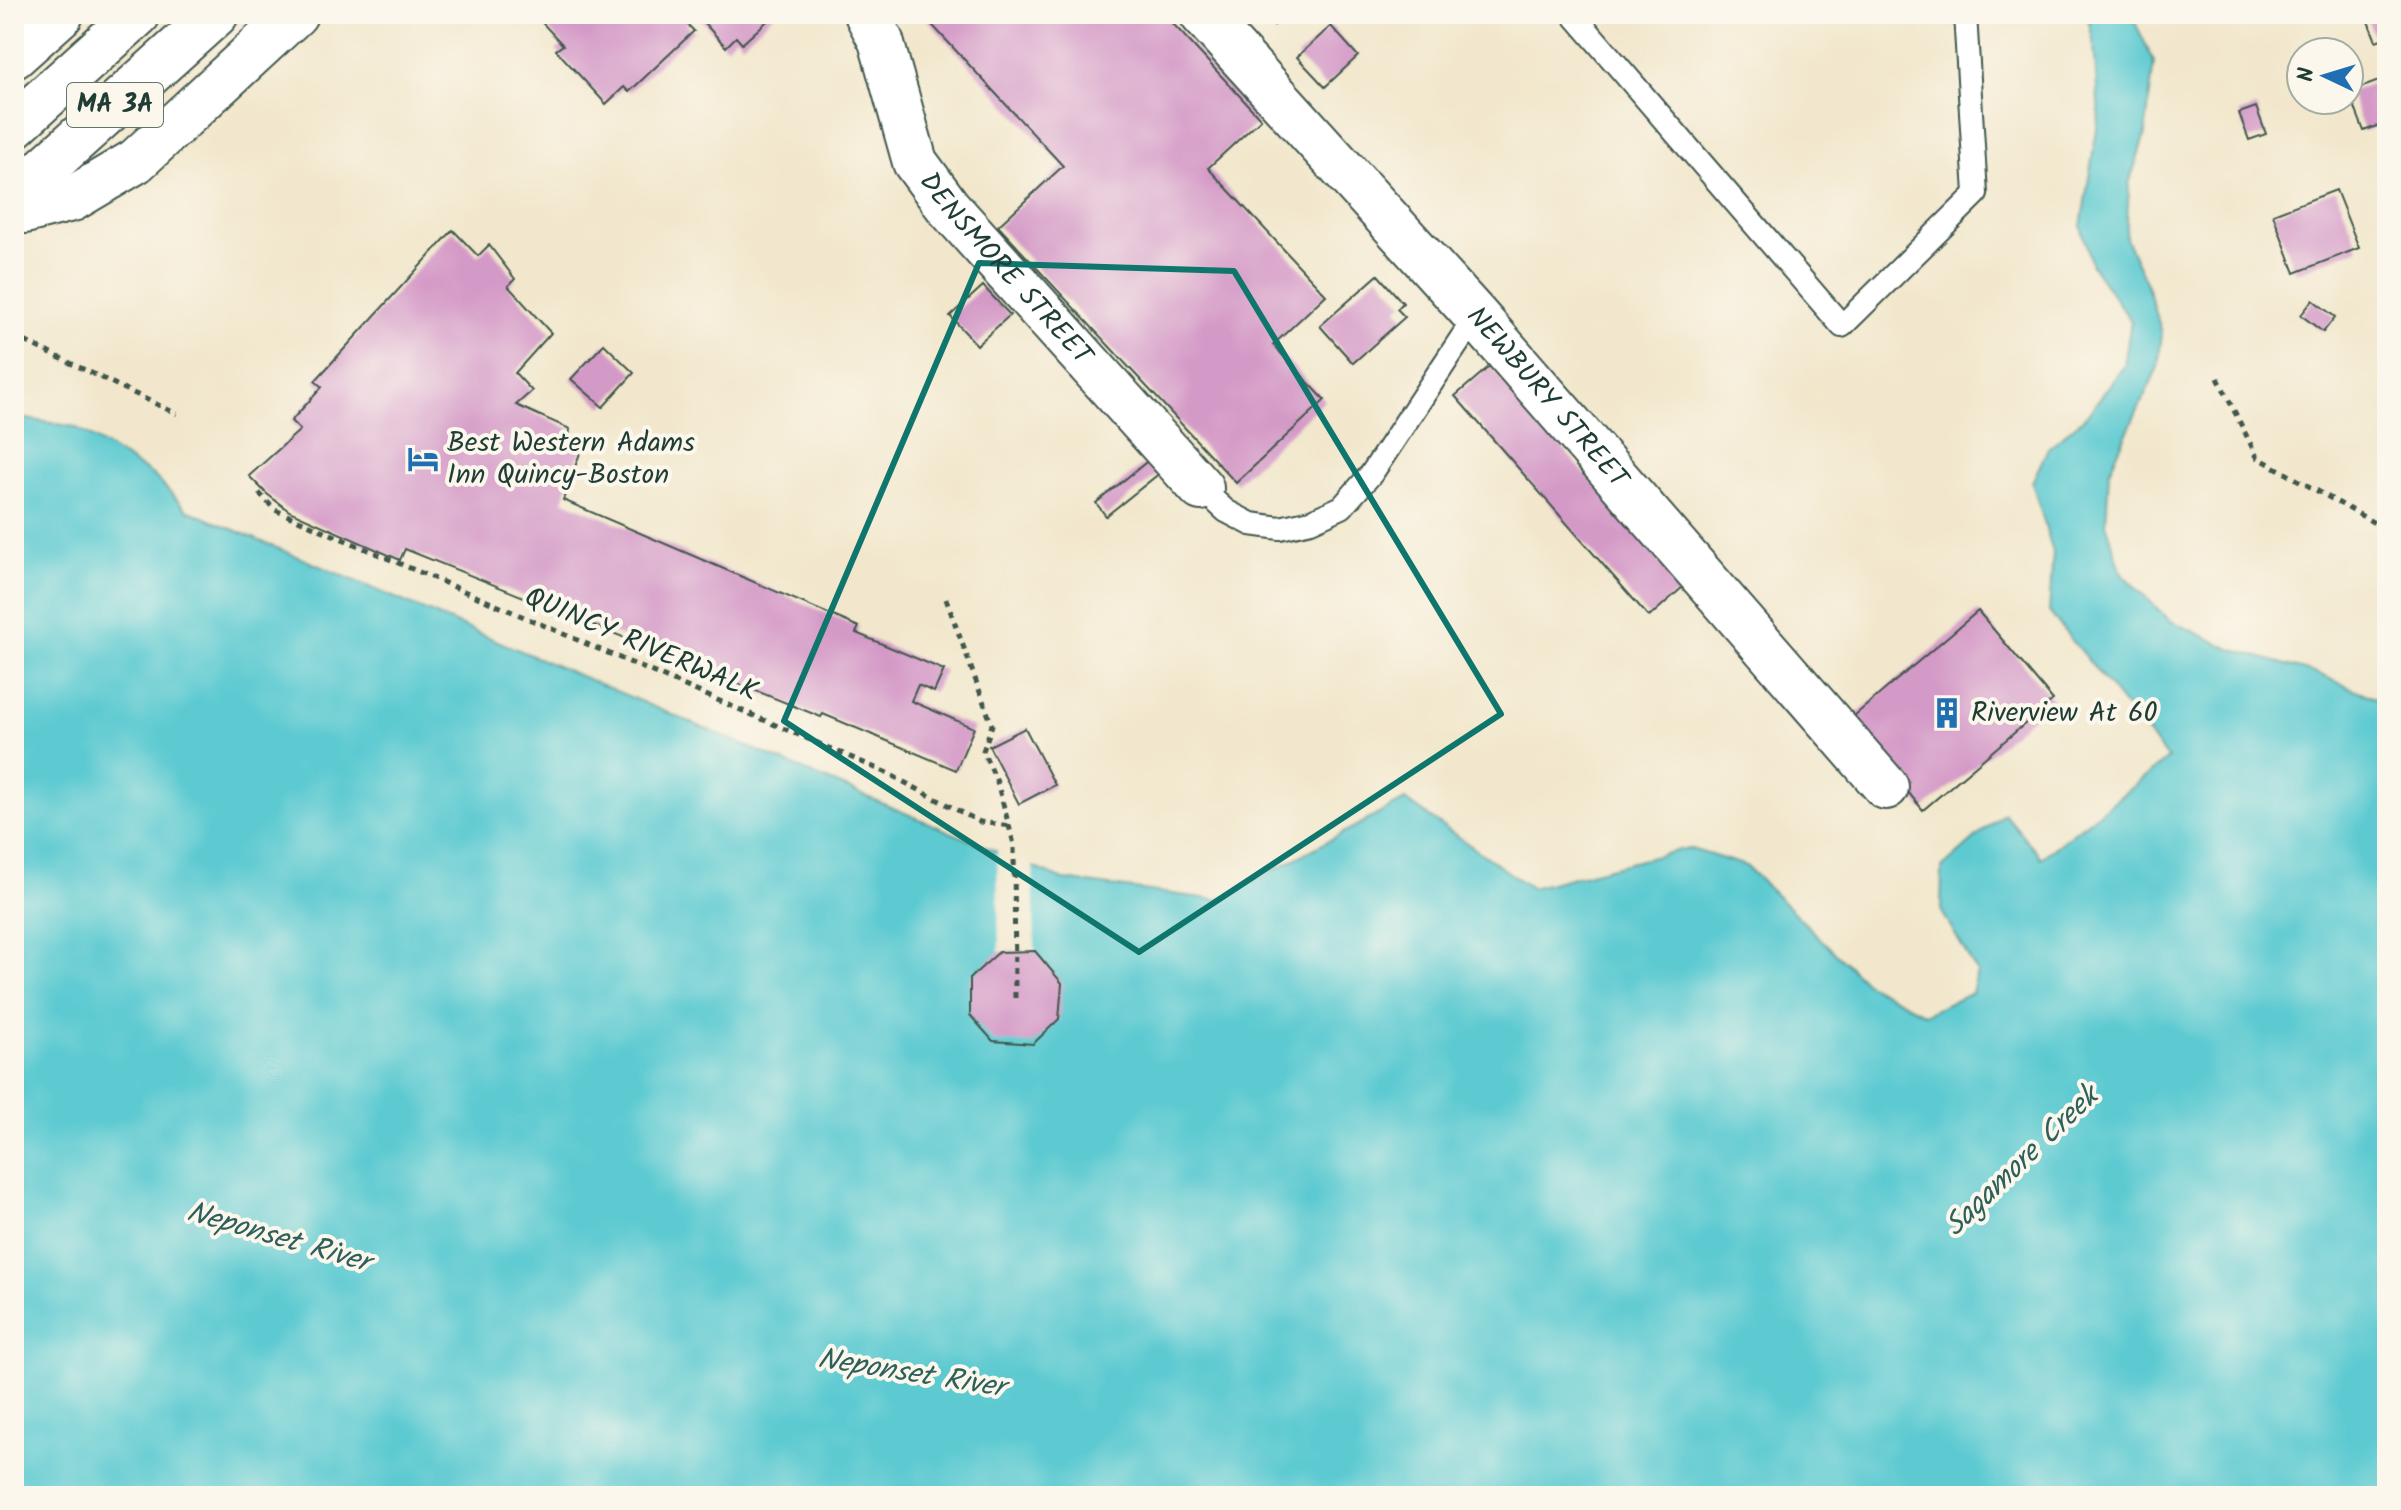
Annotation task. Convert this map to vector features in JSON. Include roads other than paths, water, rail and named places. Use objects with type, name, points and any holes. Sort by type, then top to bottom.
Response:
[{"type":"street","points":[[14,56],[61,14]]},
{"type":"street","points":[[14,126],[138,14]]},
{"type":"street","name":"MA 3A","points":[[14,196],[216,14]]},
{"type":"street","points":[[14,208],[25,211],[72,199],[136,161],[295,14]]},
{"type":"street","name":"DENSMORE STREET","points":[[867,14],[881,41],[915,162],[948,207],[1201,488]]},
{"type":"street","name":"NEWBURY STREET","points":[[1202,14],[1476,316],[1886,787]]},
{"type":"lane","points":[[1573,14],[1842,326],[1976,194],[1965,14]]},
{"type":"lane","points":[[1201,488],[1226,511],[1251,524],[1280,528],[1311,521],[1342,507],[1372,473],[1476,316]]},
{"type":"water","points":[[2087,14],[2131,14],[2154,62],[2145,134],[2129,184],[2126,239],[2146,282],[2162,333],[2158,367],[2109,471],[2106,523],[2122,574],[2169,620],[2231,649],[2318,674],[2387,703],[2387,1496],[14,1496],[14,417],[75,427],[153,475],[187,510],[1064,880],[1218,900],[1405,800],[1531,888],[1688,848],[1746,866],[1867,984],[1925,1014],[1972,993],[1977,972],[1941,910],[1942,868],[2004,813],[2041,858],[2168,759],[2049,612],[2053,552],[2032,482],[2048,448],[2086,416],[2124,366],[2131,321],[2092,265],[2081,226],[2099,117],[2094,45]]},
{"type":"place","name":"Best Western Adams Inn Quincy-Boston","points":[[423,459]]},
{"type":"place","name":"Riverview At 60","points":[[1947,713]]},
{"type":"water label","name":"Sagamore Creek","points":[[2022,1162]]},
{"type":"water label","name":"Neponset River","points":[[278,1238]]},
{"type":"water label","name":"Neponset River","points":[[911,1374]]}]
